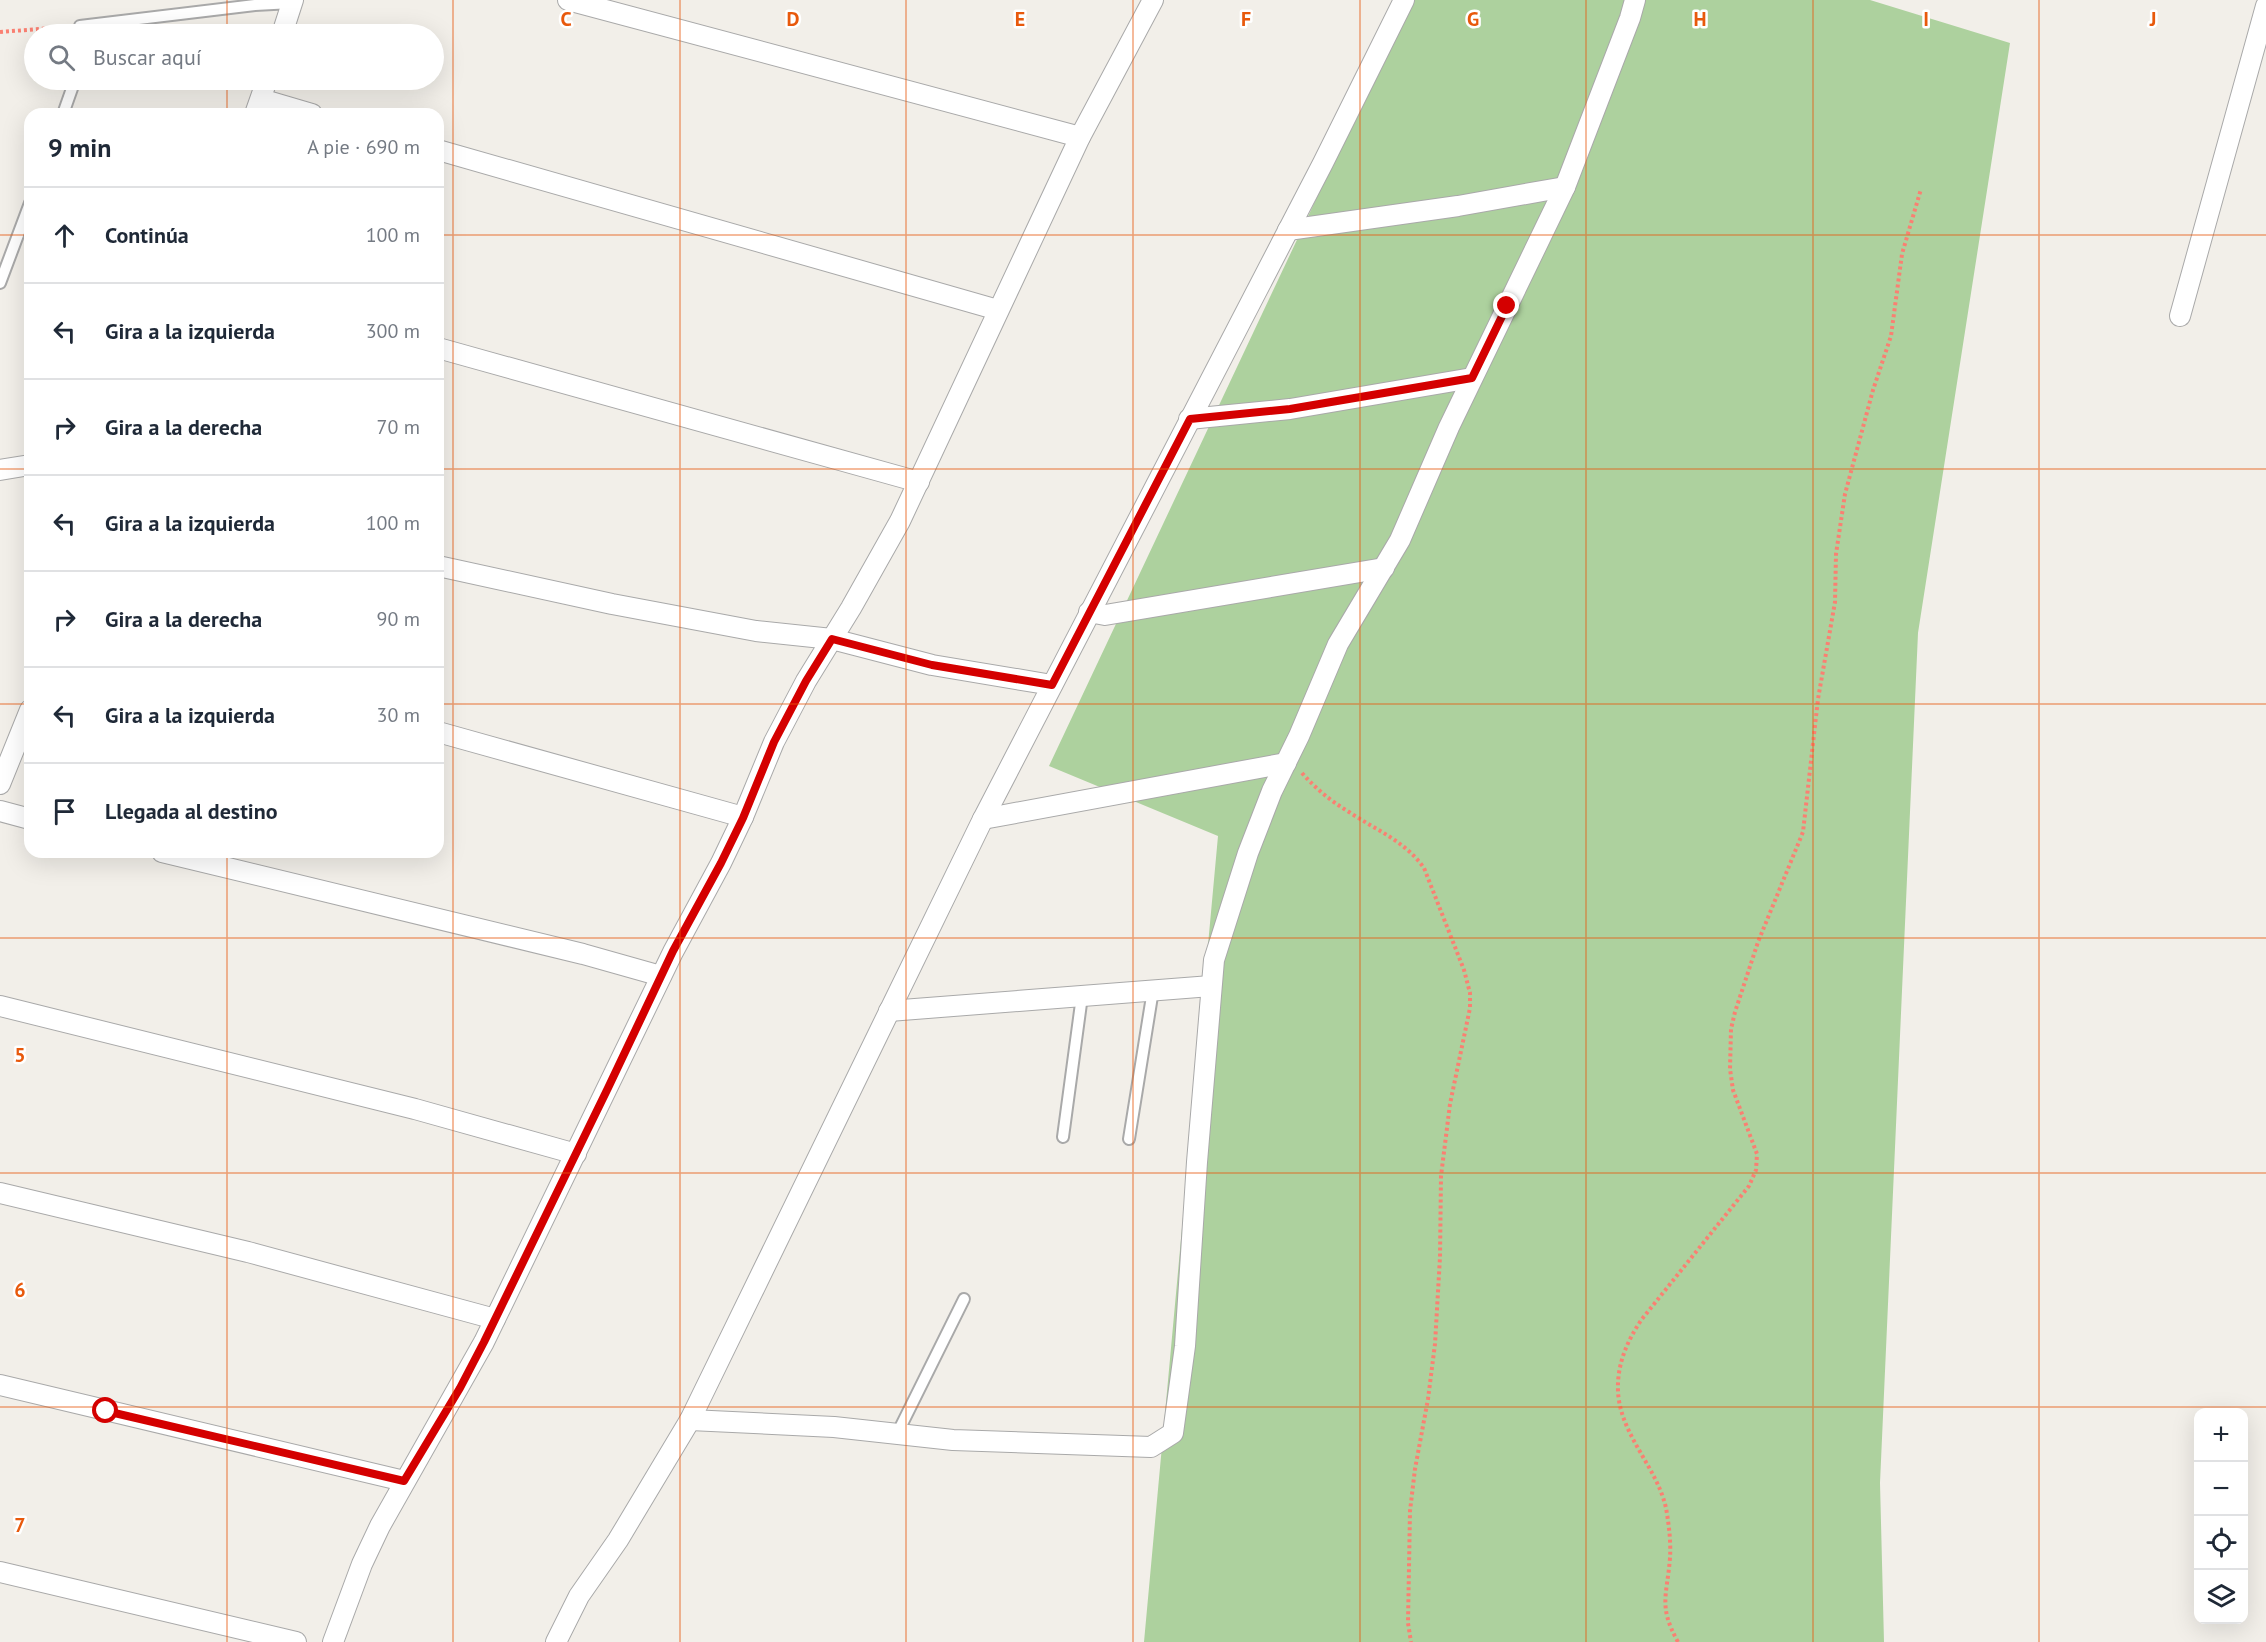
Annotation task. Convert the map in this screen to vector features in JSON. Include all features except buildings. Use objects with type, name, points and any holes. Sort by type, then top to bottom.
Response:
[{"type":"street","points":[[568,0],[1080,137]]},
{"type":"street","points":[[333,1642],[362,1564],[404,1481],[460,1388],[495,1319],[661,976],[743,818],[774,742],[806,681],[851,608],[919,482],[1080,137],[1153,0]]},
{"type":"street","points":[[556,1642],[579,1596],[618,1540],[690,1420],[983,819],[1288,231],[1404,0]]},
{"type":"street","points":[[690,1420],[834,1428],[953,1440],[1151,1447],[1173,1433],[1185,1346],[1197,1162],[1214,960],[1248,853],[1272,790],[1338,644],[1400,540],[1449,427],[1564,187],[1635,0]]},
{"type":"street","points":[[285,24],[292,2]]},
{"type":"street","points":[[2180,316],[2266,6]]},
{"type":"street","points":[[258,107],[264,90]]},
{"type":"street","points":[[444,152],[998,310]]},
{"type":"street","points":[[1288,231],[1458,206],[1564,187]]},
{"type":"street","points":[[444,350],[919,482]]},
{"type":"street","points":[[1190,419],[1290,409],[1472,378]]},
{"type":"street","points":[[0,470],[24,466]]},
{"type":"street","points":[[444,567],[612,604],[756,631],[832,639],[932,665],[1052,685]]},
{"type":"street","points":[[1089,612],[1105,615],[1384,568]]},
{"type":"street","points":[[0,784],[24,725]]},
{"type":"street","points":[[444,734],[743,818]]},
{"type":"street","points":[[983,819],[1286,763]]},
{"type":"street","points":[[0,811],[24,817]]},
{"type":"street","points":[[187,858],[583,954],[661,976]]},
{"type":"street","points":[[889,1011],[1211,986]]},
{"type":"street","points":[[0,1006],[381,1100],[576,1154]]},
{"type":"street","points":[[0,1193],[248,1252],[495,1319]]},
{"type":"street","points":[[0,1385],[404,1481]]},
{"type":"street","points":[[0,1572],[296,1642]]},
{"type":"lane","points":[[122,24],[292,2]]},
{"type":"lane","points":[[65,108],[71,90]]},
{"type":"lane","points":[[0,283],[24,219]]},
{"type":"lane","points":[[1129,1139],[1153,990]]},
{"type":"lane","points":[[1064,1137],[1082,996]]},
{"type":"lane","points":[[897,1434],[964,1299]]},
{"type":"path","points":[[0,32],[24,31]]},
{"type":"path","points":[[1678,1642],[1671,1630],[1665,1608],[1665,1585],[1670,1557],[1669,1523],[1661,1490],[1624,1422],[1618,1392],[1621,1362],[1632,1332],[1749,1186],[1756,1170],[1756,1147],[1733,1090],[1730,1069],[1731,1029],[1758,942],[1803,832],[1818,699],[1835,602],[1836,554],[1845,494],[1873,390],[1891,336],[1900,285],[1902,254],[1920,189]]},
{"type":"path","points":[[1286,763],[1298,769],[1318,791],[1346,811],[1402,843],[1417,858],[1424,868],[1464,970],[1470,993],[1468,1024],[1450,1104],[1441,1176],[1436,1344],[1410,1511],[1408,1623],[1411,1642]]},
{"type":"green space","points":[[1410,0],[1870,0],[2010,43],[1918,633],[1880,1483],[1884,1642],[1144,1642],[1218,836],[1049,766]]},
{"type":"route","points":[[106,1411],[404,1481],[460,1388],[484,1342],[673,951],[743,818],[774,742],[806,681],[832,639],[932,665],[1052,685],[1190,419],[1290,409],[1472,378],[1507,306]]}]
